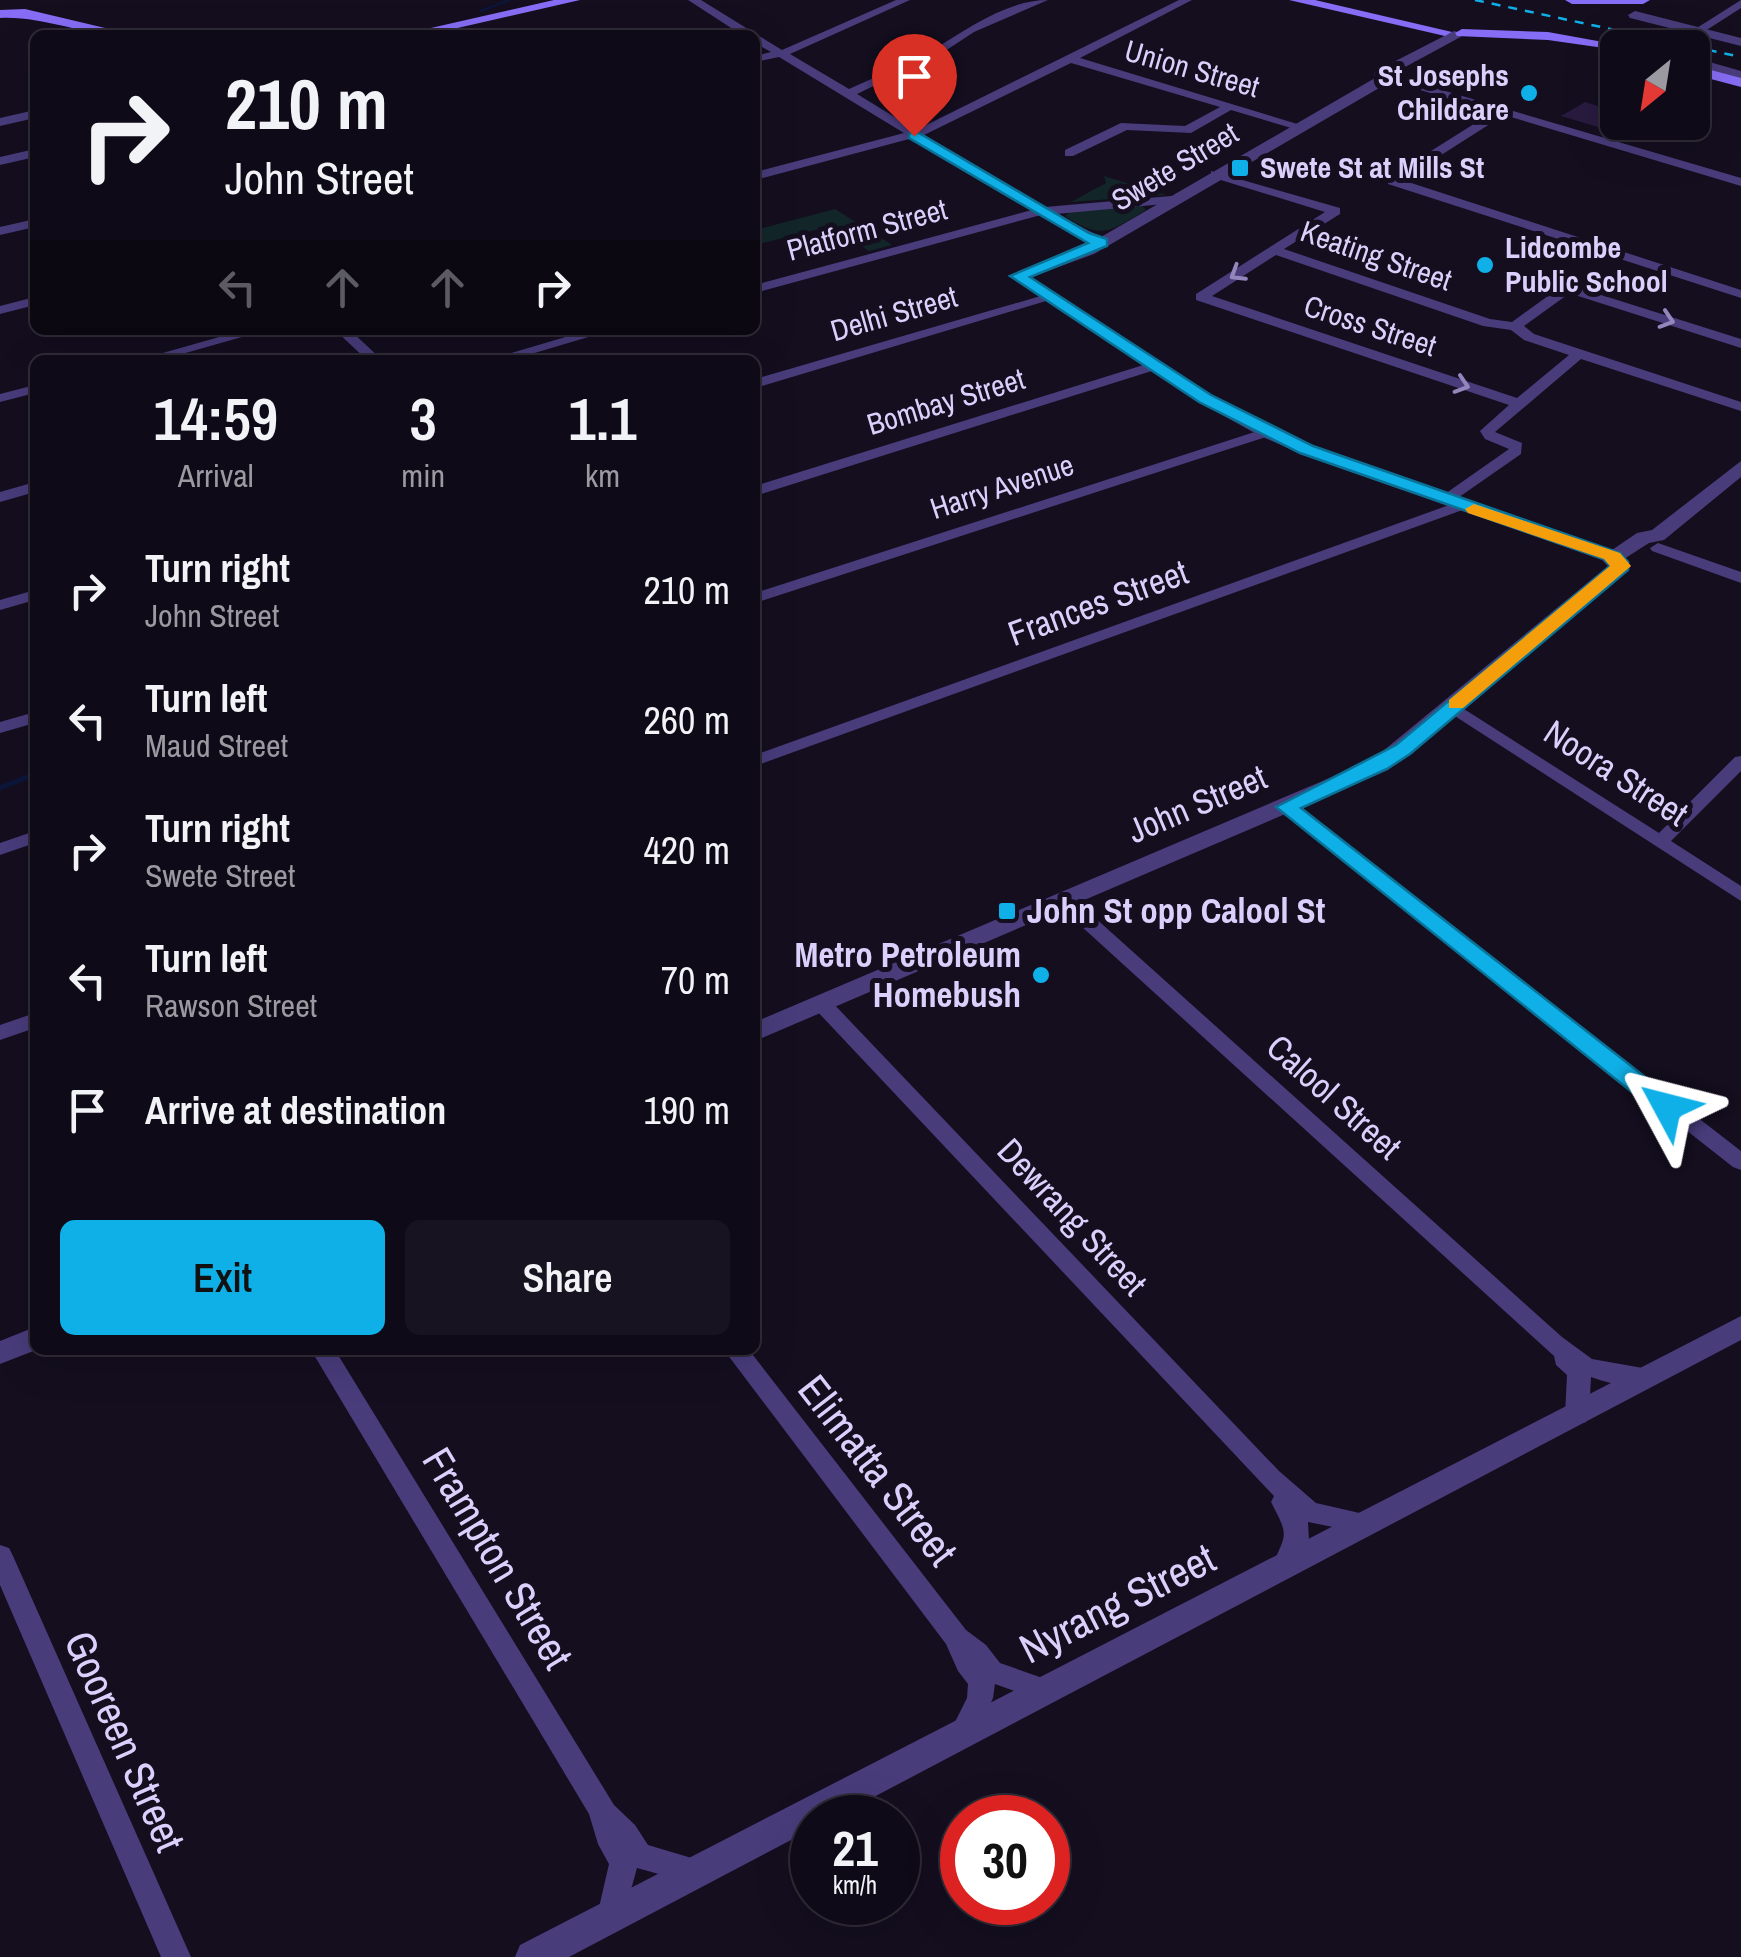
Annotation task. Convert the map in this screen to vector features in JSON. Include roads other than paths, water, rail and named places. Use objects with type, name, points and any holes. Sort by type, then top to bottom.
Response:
[{"type":"main road","points":[[433,30],[573,0]]},
{"type":"main road","points":[[1571,0],[1634,7]]},
{"type":"main road","points":[[1571,0],[1634,7]]},
{"type":"main road","points":[[1297,1],[1452,33],[1488,32],[1600,44]]},
{"type":"main road","points":[[0,14],[25,13],[96,30]]},
{"type":"main road","points":[[1577,40],[1600,45]]},
{"type":"main road","points":[[1710,71],[1739,77]]},
{"type":"street","points":[[693,0],[743,30]]},
{"type":"street","points":[[760,58],[780,54],[905,0]]},
{"type":"street","points":[[848,94],[938,51],[970,30],[1043,0]]},
{"type":"street","points":[[760,175],[914,136],[1188,0]]},
{"type":"street","points":[[1699,30],[1741,2]]},
{"type":"street","points":[[1634,7],[1695,30]]},
{"type":"street","name":"Swete Street","points":[[1049,298],[1018,276],[1102,242],[1383,79],[1452,33]]},
{"type":"street","points":[[1710,34],[1736,40]]},
{"type":"street","points":[[760,41],[914,136],[1084,236],[1102,242]]},
{"type":"street","name":"Union Street","points":[[1073,60],[1298,126]]},
{"type":"street","points":[[1383,79],[1741,182]]},
{"type":"street","points":[[1069,153],[1125,126],[1187,130],[1228,107]]},
{"type":"street","points":[[1504,111],[1392,181],[1741,294]]},
{"type":"street","points":[[0,122],[30,115]]},
{"type":"street","points":[[0,160],[30,154]]},
{"type":"street","points":[[1215,174],[1336,211],[1274,250]]},
{"type":"street","name":"Platform Street","points":[[760,288],[1043,211],[1171,200]]},
{"type":"street","points":[[0,231],[30,224]]},
{"type":"street","name":"Cross Street","points":[[1274,250],[1200,297],[1520,404]]},
{"type":"street","name":"Keating Street","points":[[1274,250],[1488,324],[1515,326],[1528,338],[1741,407]]},
{"type":"street","points":[[1515,326],[1564,292],[1576,291],[1741,344]]},
{"type":"street","points":[[1049,298],[1153,366],[1267,432],[1618,561]]},
{"type":"street","name":"Delhi Street","points":[[760,383],[1049,298]]},
{"type":"street","points":[[0,310],[30,302]]},
{"type":"street","points":[[187,355],[245,335]]},
{"type":"street","points":[[348,335],[370,355]]},
{"type":"street","points":[[513,355],[587,335]]},
{"type":"street","points":[[1520,404],[1578,354]]},
{"type":"street","name":"Bombay Street","points":[[760,489],[1153,366]]},
{"type":"street","points":[[0,398],[30,390]]},
{"type":"street","name":"Frances Street","points":[[760,758],[1455,502],[1518,449],[1515,444],[1486,433],[1520,404]]},
{"type":"street","name":"Harry Avenue","points":[[760,596],[1267,432]]},
{"type":"street","points":[[1741,466],[1658,542],[1741,578]]},
{"type":"street","points":[[0,497],[30,488]]},
{"type":"street","name":"John Street","points":[[760,1030],[1380,765],[1618,561],[1632,566],[1658,542]]},
{"type":"street","points":[[0,605],[30,596]]},
{"type":"street","name":"Noora Street","points":[[1453,706],[1741,895]]},
{"type":"street","points":[[0,728],[30,719]]},
{"type":"street","points":[[1661,842],[1741,761]]},
{"type":"street","points":[[1286,807],[1737,1163]]},
{"type":"street","points":[[0,849],[30,839]]},
{"type":"street","name":"Calool Street","points":[[1066,902],[1554,1344],[1584,1365],[1606,1373],[1646,1377]]},
{"type":"street","name":"Dewrang Street","points":[[822,1004],[1270,1478],[1309,1512],[1368,1524]]},
{"type":"street","points":[[0,1032],[30,1022]]},
{"type":"street","name":"Nyrang Street","points":[[533,1957],[1741,1327]]},
{"type":"street","points":[[0,1353],[30,1340]]},
{"type":"street","name":"Calool Street","points":[[1554,1344],[1563,1358],[1580,1371],[1577,1414]]},
{"type":"street","name":"Frampton Street","points":[[325,1355],[602,1810],[639,1856],[696,1871]]},
{"type":"street","name":"Elimatta Street","points":[[740,1355],[957,1638],[977,1653],[991,1671],[1045,1690]]},
{"type":"street","name":"Dewrang Street","points":[[1270,1478],[1285,1505],[1298,1518],[1299,1530],[1284,1568]]},
{"type":"street","name":"Gooreen Street","points":[[0,1556],[176,1957]]},
{"type":"street","name":"Elimatta Street","points":[[957,1638],[967,1663],[982,1681],[980,1698],[964,1732]]},
{"type":"street","name":"Frampton Street","points":[[602,1810],[612,1844],[624,1862],[610,1916]]},
{"type":"waterway","points":[[481,11],[509,0]]},
{"type":"waterway","points":[[0,788],[30,776]]},
{"type":"railway","points":[[1475,0],[1741,57]]},
{"type":"place","name":"St Josephs Childcare","points":[[1529,93]]},
{"type":"place","name":"Swete St at Mills St","points":[[1240,168]]},
{"type":"place","name":"Lidcombe Public School","points":[[1485,265]]},
{"type":"place","name":"John St opp Calool St","points":[[1007,911]]},
{"type":"place","name":"Metro Petroleum Homebush","points":[[1041,975]]}]
